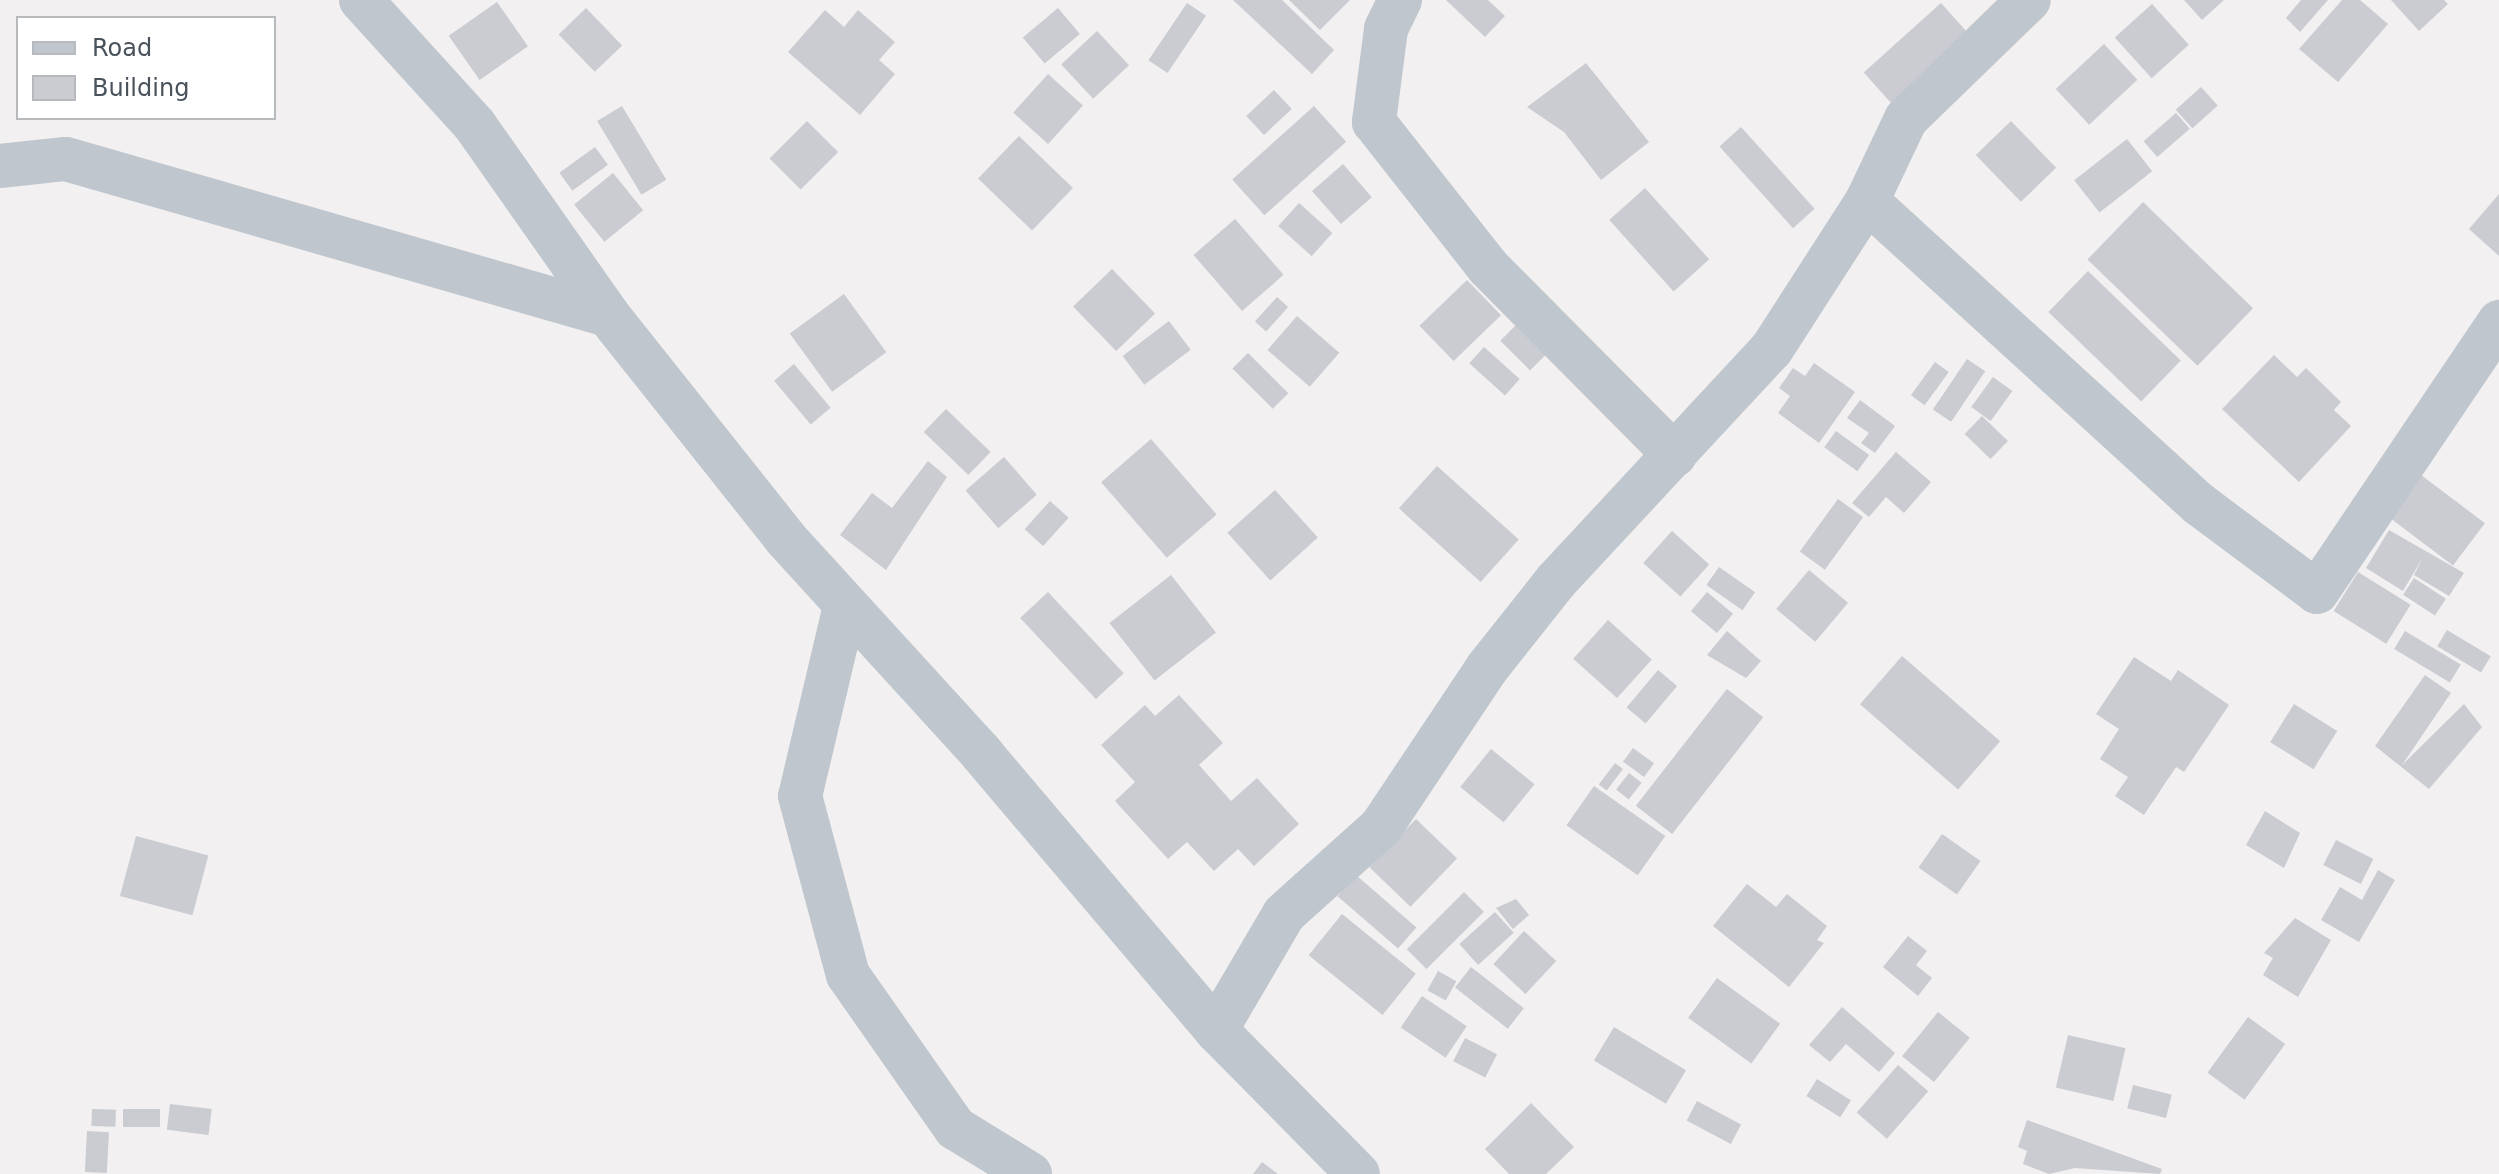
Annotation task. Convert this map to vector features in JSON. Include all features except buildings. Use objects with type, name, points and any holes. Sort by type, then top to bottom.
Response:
[{"type":"street","points":[[361,0],[474,124],[608,315],[845,606],[982,754],[1216,1030],[1358,1174]]},
{"type":"street","points":[[1400,0],[1386,29],[1374,122],[1488,267],[1675,455]]},
{"type":"street","points":[[1216,1030],[1284,914],[1381,827],[1487,668],[1592,538],[1675,455],[1771,350],[1867,201],[1906,119],[2029,0]]},
{"type":"street","points":[[0,166],[66,159],[608,315]]},
{"type":"street","points":[[1867,201],[2199,504],[2317,592],[2499,322]]},
{"type":"street","points":[[845,606],[800,796],[848,975],[955,1128],[1030,1174]]},
{"type":"street","points":[[1260,1078],[1315,1174]]}]
